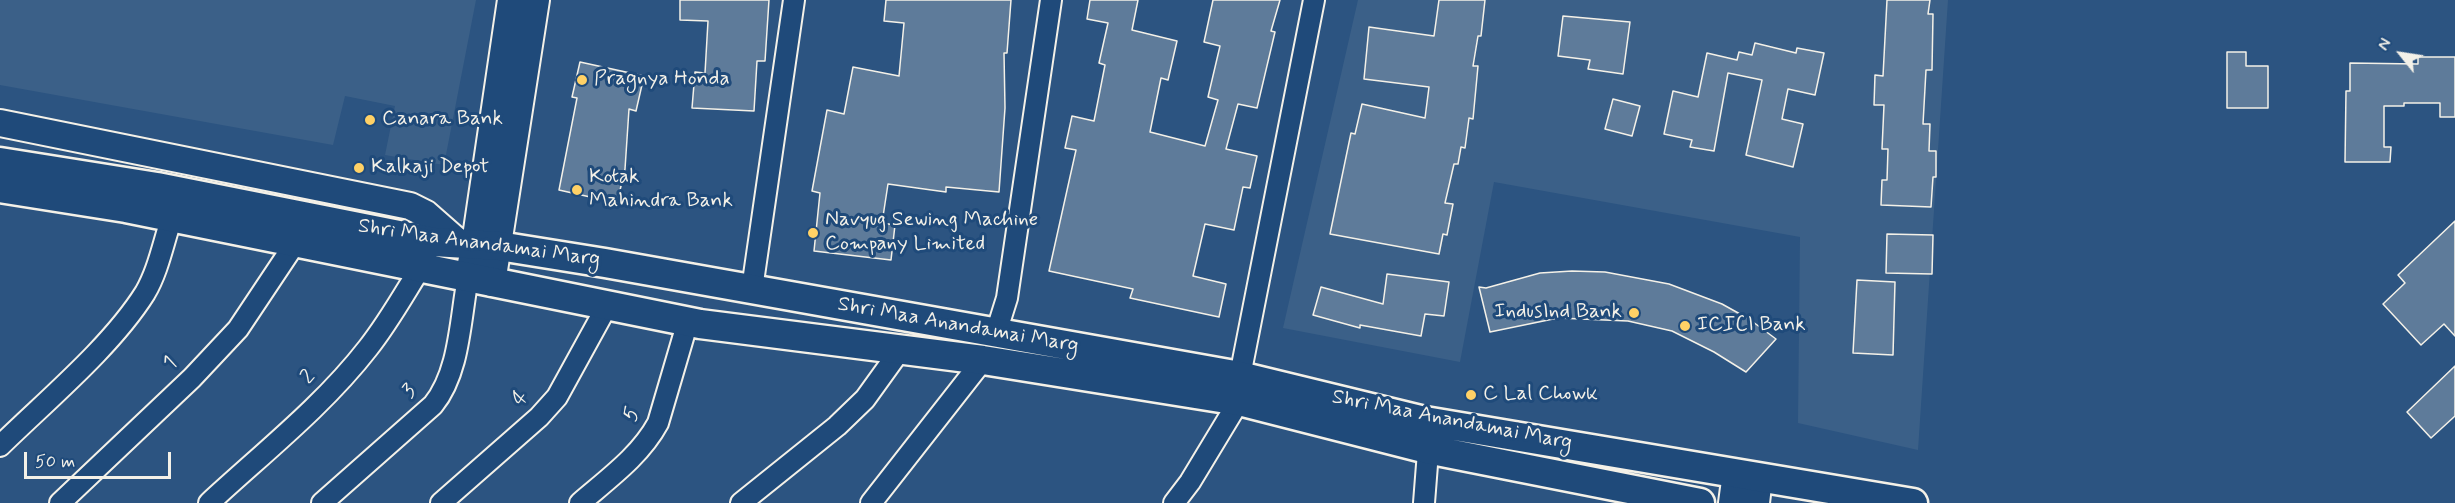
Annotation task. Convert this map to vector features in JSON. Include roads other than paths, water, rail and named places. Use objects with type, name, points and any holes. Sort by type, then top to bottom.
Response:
[{"type":"main road","name":"Shri Maa Anandamai Marg","points":[[0,162],[157,187],[434,242],[477,245],[752,289],[996,333],[1240,389],[1700,503]]},
{"type":"main road","name":"Shri Maa Anandamai Marg","points":[[0,188],[126,208],[171,220],[296,242],[607,306],[756,333],[1240,389]]},
{"type":"main road","name":"Shri Maa Anandamai Marg","points":[[1429,435],[1750,484],[1913,503]]},
{"type":"street","points":[[480,280],[477,245],[510,0]]},
{"type":"street","points":[[477,245],[536,0]]},
{"type":"street","points":[[752,289],[794,0]]},
{"type":"street","points":[[996,333],[1006,298],[1051,0]]},
{"type":"street","points":[[1174,503],[1190,482],[1240,389],[1314,0]]},
{"type":"street","points":[[0,123],[410,206],[477,245]]},
{"type":"street","points":[[157,187],[166,155]]},
{"type":"street","points":[[0,446],[74,374],[131,312],[152,278],[171,220]]},
{"type":"street","name":"1","points":[[60,503],[192,378],[238,329],[296,242]]},
{"type":"street","name":"2","points":[[209,503],[318,403],[369,348],[421,267]]},
{"type":"street","name":"3","points":[[322,503],[433,405],[443,392],[450,377],[480,280]]},
{"type":"street","name":"4","points":[[441,503],[539,417],[557,397],[607,306]]},
{"type":"street","name":"5","points":[[580,503],[643,447],[652,434],[658,423],[688,321]]},
{"type":"street","points":[[741,503],[837,426],[866,399],[901,350]]},
{"type":"street","points":[[872,503],[983,360]]},
{"type":"street","points":[[1424,503],[1429,435]]},
{"type":"street","points":[[1732,503],[1750,484]]},
{"type":"place","name":"Pragnya Honda","points":[[582,80]]},
{"type":"place","name":"Canara Bank","points":[[370,120]]},
{"type":"place","name":"Kalkaji Depot","points":[[359,168]]},
{"type":"place","name":"Kotak Mahindra Bank","points":[[577,190]]},
{"type":"place","name":"Navyug Sewing Machine Company Limited","points":[[813,233]]},
{"type":"place","name":"IndusInd Bank","points":[[1634,313]]},
{"type":"place","name":"ICICI Bank","points":[[1685,326]]},
{"type":"place","name":"C Lal Chowk","points":[[1471,395]]}]
